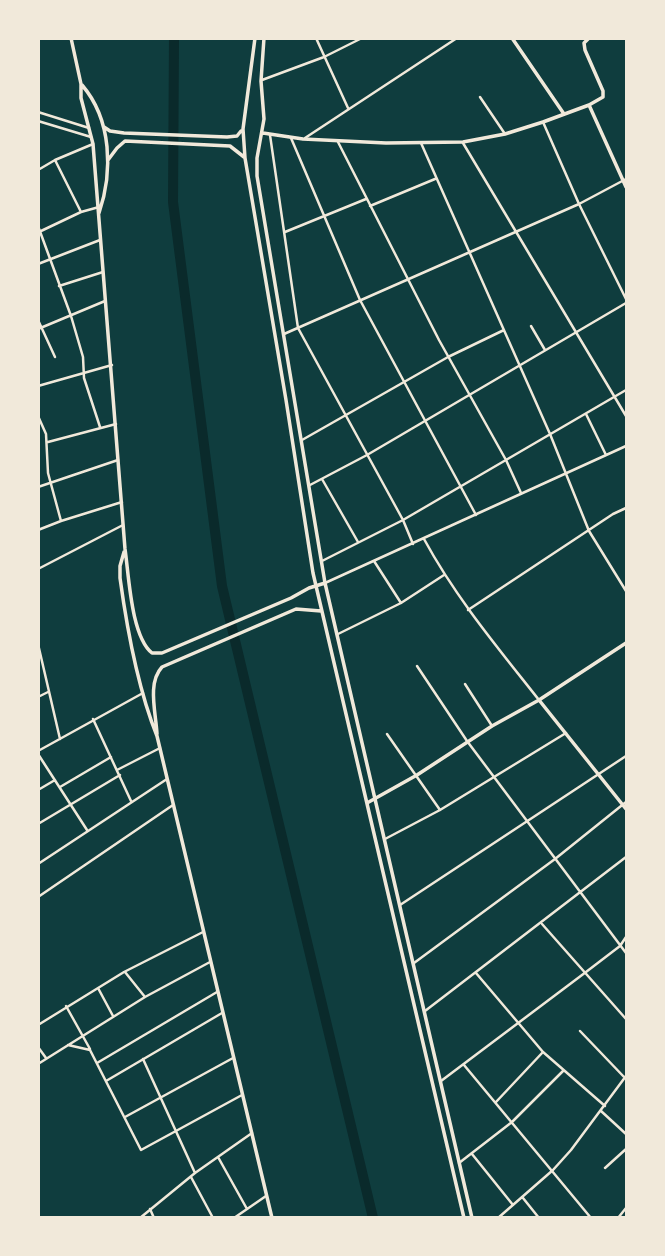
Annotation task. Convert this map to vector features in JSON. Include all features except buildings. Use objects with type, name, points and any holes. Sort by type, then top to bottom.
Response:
[{"type":"street","points":[[71,38],[81,84],[81,98],[93,144],[125,549],[142,642],[155,654],[171,650],[325,583],[626,446]]},
{"type":"street","points":[[255,38],[243,129],[245,158],[316,585],[464,1217]]},
{"type":"street","points":[[316,38],[348,109]]},
{"type":"street","points":[[261,81],[324,57],[362,38]]},
{"type":"street","points":[[303,139],[457,38]]},
{"type":"street","points":[[512,38],[564,114]]},
{"type":"street","points":[[263,133],[303,139],[421,143],[463,142],[505,134],[589,105],[603,97],[603,91],[585,50],[584,43],[589,38]]},
{"type":"street","points":[[265,39],[261,81],[263,133],[256,166],[321,562],[472,1217]]},
{"type":"street","points":[[250,72],[262,73]]},
{"type":"street","points":[[81,84],[92,99],[104,127],[108,160],[99,207]]},
{"type":"street","points":[[480,97],[505,134]]},
{"type":"street","points":[[589,105],[626,187]]},
{"type":"street","points":[[38,112],[89,128]]},
{"type":"street","points":[[38,121],[92,137]]},
{"type":"street","points":[[310,485],[367,455],[626,301],[543,122]]},
{"type":"street","points":[[104,127],[110,131],[124,133],[224,137],[237,136],[243,129]]},
{"type":"street","points":[[270,135],[298,328],[413,544]]},
{"type":"street","points":[[291,138],[360,300],[475,514]]},
{"type":"street","points":[[337,140],[521,493]]},
{"type":"street","points":[[108,160],[125,142],[223,146],[234,149],[245,158]]},
{"type":"street","points":[[463,142],[626,416]]},
{"type":"street","points":[[421,143],[550,434],[589,531],[626,591]]},
{"type":"street","points":[[38,170],[93,144]]},
{"type":"street","points":[[55,160],[81,212]]},
{"type":"street","points":[[370,206],[436,179]]},
{"type":"street","points":[[284,334],[579,204],[625,180]]},
{"type":"street","points":[[285,232],[366,199]]},
{"type":"street","points":[[41,231],[81,212],[99,207]]},
{"type":"street","points":[[38,226],[71,316],[83,357],[83,373],[100,427]]},
{"type":"street","points":[[38,264],[100,240]]},
{"type":"street","points":[[59,286],[103,272]]},
{"type":"street","points":[[40,328],[106,301]]},
{"type":"street","points":[[38,320],[55,357]]},
{"type":"street","points":[[531,326],[545,350]]},
{"type":"street","points":[[302,440],[448,357],[504,330]]},
{"type":"street","points":[[38,386],[112,365]]},
{"type":"street","points":[[321,562],[461,487],[626,390]]},
{"type":"street","points":[[586,413],[606,455]]},
{"type":"street","points":[[38,416],[47,443],[50,482],[61,521]]},
{"type":"street","points":[[47,443],[116,424]]},
{"type":"street","points":[[38,487],[119,460]]},
{"type":"street","points":[[321,479],[359,543]]},
{"type":"street","points":[[38,530],[122,502]]},
{"type":"street","points":[[468,610],[626,508]]},
{"type":"street","points":[[38,569],[123,525]]},
{"type":"street","points":[[414,964],[625,805],[468,610],[424,539]]},
{"type":"street","points":[[125,549],[120,578],[143,693],[160,748],[272,1217]]},
{"type":"street","points":[[374,561],[401,603]]},
{"type":"street","points":[[338,634],[401,603],[444,575]]},
{"type":"street","points":[[157,736],[155,678],[162,667],[296,609],[311,608],[322,611]]},
{"type":"street","points":[[367,803],[539,700],[626,643]]},
{"type":"street","points":[[38,644],[60,739]]},
{"type":"street","points":[[417,666],[467,741],[626,953]]},
{"type":"street","points":[[465,684],[492,726]]},
{"type":"street","points":[[38,697],[49,691]]},
{"type":"street","points":[[87,830],[38,752],[143,693]]},
{"type":"street","points":[[93,719],[131,801]]},
{"type":"street","points":[[385,839],[440,810],[566,733]]},
{"type":"street","points":[[387,734],[440,810]]},
{"type":"street","points":[[117,770],[160,748]]},
{"type":"street","points":[[400,905],[626,756]]},
{"type":"street","points":[[60,787],[111,757]]},
{"type":"street","points":[[38,824],[120,775]]},
{"type":"street","points":[[38,864],[167,779]]},
{"type":"street","points":[[38,790],[55,780]]},
{"type":"street","points":[[38,897],[173,806]]},
{"type":"street","points":[[425,1011],[626,857]]},
{"type":"street","points":[[542,923],[626,1019]]},
{"type":"street","points":[[38,1025],[124,972],[203,932]]},
{"type":"street","points":[[441,1081],[620,946],[626,937]]},
{"type":"street","points":[[38,1064],[145,997],[210,962]]},
{"type":"street","points":[[124,972],[145,997]]},
{"type":"street","points":[[476,973],[544,1052],[605,1106]]},
{"type":"street","points":[[98,987],[113,1016]]},
{"type":"street","points":[[97,1063],[218,992]]},
{"type":"street","points":[[66,1006],[141,1150],[242,1096]]},
{"type":"street","points":[[106,1081],[222,1013]]},
{"type":"street","points":[[498,1217],[553,1170],[626,1077],[580,1031]]},
{"type":"street","points":[[68,1045],[90,1050]]},
{"type":"street","points":[[38,1047],[46,1058]]},
{"type":"street","points":[[496,1102],[544,1052]]},
{"type":"street","points":[[125,1117],[233,1058]]},
{"type":"street","points":[[143,1059],[195,1173]]},
{"type":"street","points":[[464,1065],[591,1217]]},
{"type":"street","points":[[459,1163],[512,1122],[563,1071]]},
{"type":"street","points":[[601,1111],[626,1135]]},
{"type":"street","points":[[140,1217],[195,1173],[252,1133]]},
{"type":"street","points":[[605,1168],[626,1149]]},
{"type":"street","points":[[472,1154],[513,1205]]},
{"type":"street","points":[[218,1157],[247,1209]]},
{"type":"street","points":[[191,1177],[213,1217]]},
{"type":"street","points":[[234,1217],[267,1196]]},
{"type":"street","points":[[523,1197],[538,1217]]},
{"type":"street","points":[[150,1209],[154,1217]]},
{"type":"street","points":[[618,1217],[626,1209]]},
{"type":"waterway","points":[[174,38],[173,202],[222,586],[373,1218]]}]
